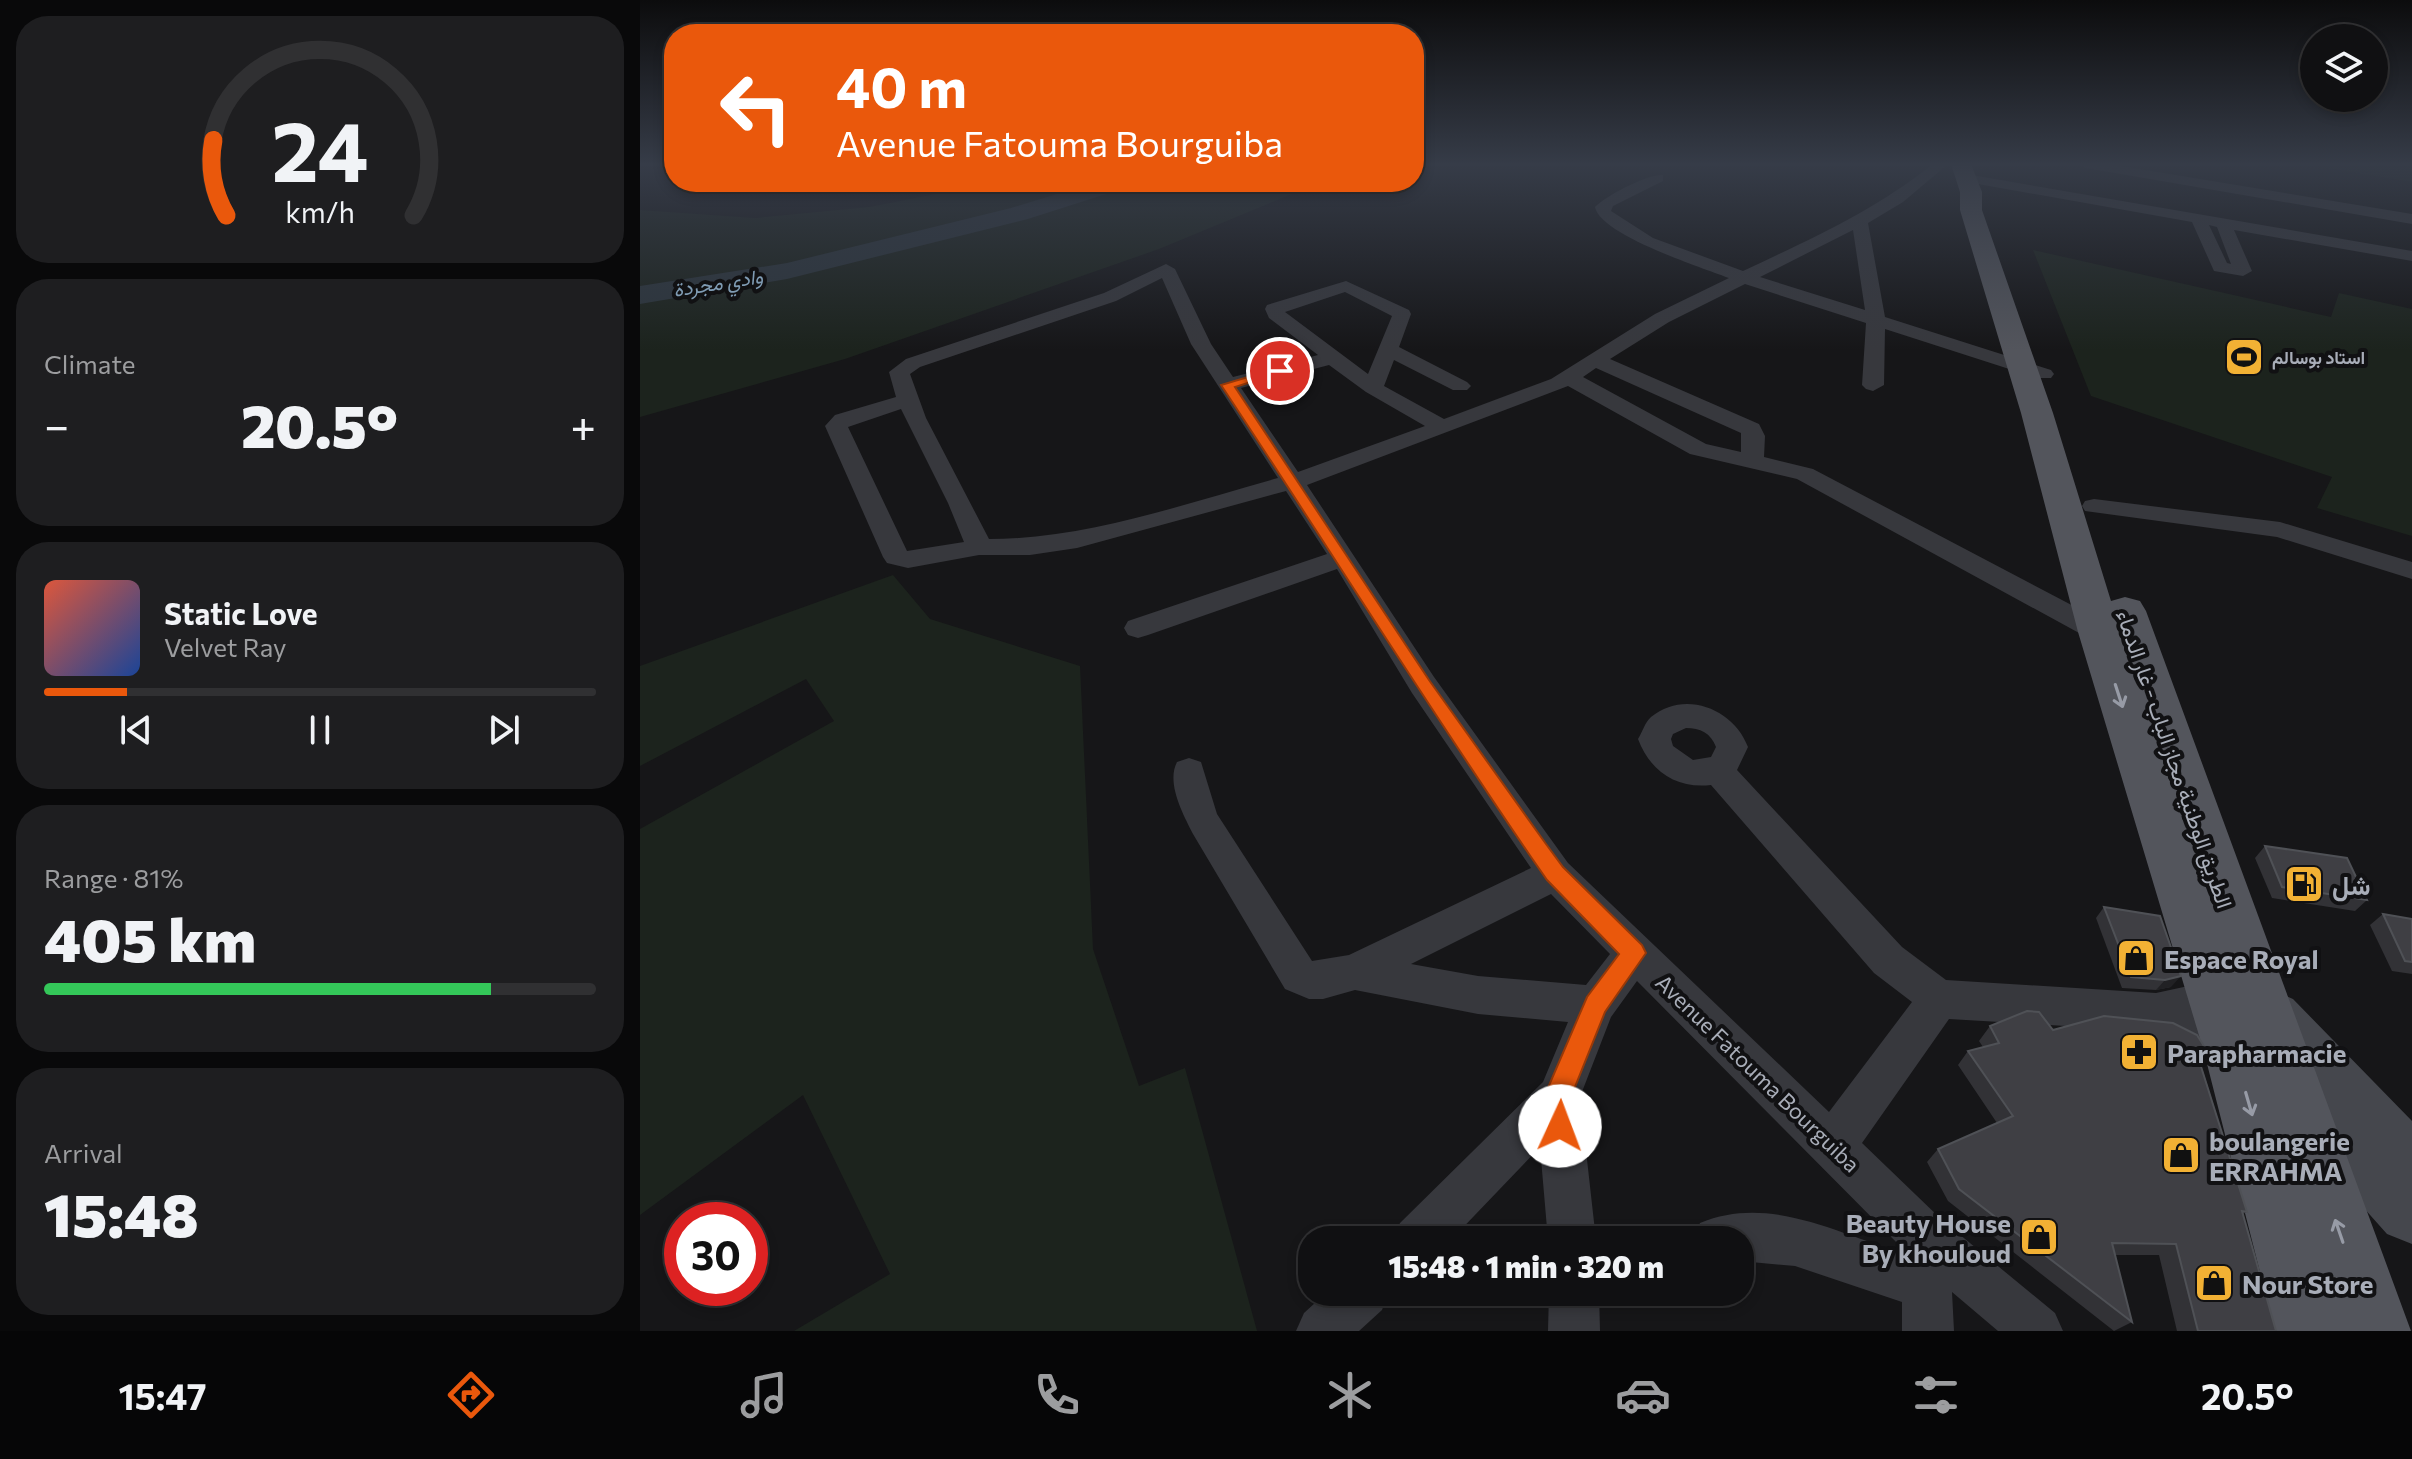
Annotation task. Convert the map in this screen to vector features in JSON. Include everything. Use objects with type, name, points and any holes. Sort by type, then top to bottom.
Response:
[{"type":"main road","name":"الطريق الوطنية مجاز الباب - غار الدماء","points":[[1979,226],[1994,254],[2117,641],[2250,1033],[2373,1331]]},
{"type":"main road","name":"الطريق الوطنية مجاز الباب - غار الدماء","points":[[2047,415],[2094,506],[2117,641]]},
{"type":"main road","name":"الطريق الوطنية مجاز الباب - غار الدماء","points":[[2250,1033],[2313,1331]]},
{"type":"street","points":[[1624,226],[1647,241],[1745,278],[1876,320],[2047,415]]},
{"type":"street","points":[[979,547],[970,518],[923,438],[909,400],[843,420],[836,426],[896,557],[908,560],[979,547],[1030,547],[1077,540],[1292,482],[1568,377],[1662,318],[1850,226]]},
{"type":"street","points":[[1861,226],[1876,320],[1873,385]]},
{"type":"street","points":[[2202,226],[2220,267],[2243,271],[2225,226]]},
{"type":"street","points":[[2246,226],[2412,256]]},
{"type":"street","name":"Avenue Fatouma Bourguiba","points":[[909,400],[900,375],[906,366],[1110,297],[1166,269],[1201,344],[1423,685],[1555,874],[1925,1237],[2037,1331]]},
{"type":"street","points":[[1373,388],[1402,314],[1349,286],[1337,286],[1274,309],[1276,314],[1331,358],[1373,388],[1443,427]]},
{"type":"street","points":[[1388,349],[1460,386]]},
{"type":"street","points":[[1228,385],[1331,358]]},
{"type":"street","points":[[1593,359],[1751,429],[1754,436],[1752,460]]},
{"type":"street","points":[[1568,377],[1698,449],[1805,474],[2117,641]]},
{"type":"street","points":[[2094,506],[2280,530],[2412,571]]},
{"type":"street","points":[[1138,628],[1343,558]]},
{"type":"street","points":[[1716,769],[1888,960],[1939,999],[2156,1012],[2250,1033],[2412,1170]]},
{"type":"street","points":[[1189,771],[1197,808],[1205,824],[1292,968],[1309,980],[1355,972],[1555,874]]},
{"type":"street","points":[[1431,1226],[1558,1097],[1595,1005],[1634,953]]},
{"type":"street","points":[[1355,972],[1478,995],[1595,1005]]},
{"type":"street","points":[[1833,1145],[1939,999]]},
{"type":"street","points":[[2156,1012],[2250,1033],[2412,1209]]},
{"type":"street","points":[[1558,1097],[1571,1226]]},
{"type":"street","points":[[1754,1235],[1788,1240],[1927,1308],[1925,1237]]},
{"type":"street","points":[[1322,1331],[1349,1306]]},
{"type":"street","points":[[1574,1306],[1574,1331]]},
{"type":"shaded area","points":[[640,226],[1214,226],[1159,249],[845,359],[640,417]]},
{"type":"shaded area","name":"استاد بوسالم","points":[[2033,250],[2331,317],[2339,293],[2412,309],[2412,536],[2317,508],[2332,477],[2091,396]]},
{"type":"shaded area","points":[[893,575],[930,619],[1080,666],[1093,949],[1139,1086],[1185,1068],[1257,1331],[794,1331],[890,1274],[803,1095],[640,1215],[640,829],[834,721],[806,679],[640,766],[640,666]]},
{"type":"building","points":[[2265,846],[2347,858],[2367,900],[2282,887]]},
{"type":"building","points":[[2104,907],[2160,916],[2181,976],[2165,980],[2131,977]]},
{"type":"building","points":[[2383,914],[2412,919],[2412,962],[2405,961]]},
{"type":"building","points":[[2027,1011],[2039,1012],[2053,1030],[2104,1016],[2173,1023],[2197,1035],[2207,1051],[2197,1054],[2247,1212],[2242,1211],[2276,1331],[2198,1331],[2176,1244],[2112,1243],[2132,1322],[1959,1189],[1938,1149],[2013,1116],[1968,1051],[1999,1043],[1990,1026]]},
{"type":"waterway","name":"وادي مجردة","points":[[640,295],[787,271],[970,226]]},
{"type":"place","name":"استاد بوسالم","points":[[2244,357]]},
{"type":"place","name":"شل","points":[[2304,884]]},
{"type":"place","name":"Espace Royal","points":[[2136,958]]},
{"type":"place","name":"Parapharmacie","points":[[2139,1052]]},
{"type":"place","name":"boulangerie ERRAHMA","points":[[2181,1155]]},
{"type":"place","name":"Beauty House By khouloud","points":[[2039,1237]]},
{"type":"place","name":"Nour Store","points":[[2214,1283]]},
{"type":"route","points":[[1280,371],[1228,385],[1423,685],[1538,851],[1555,874],[1634,953],[1595,1005],[1558,1097],[1560,1126]]}]
